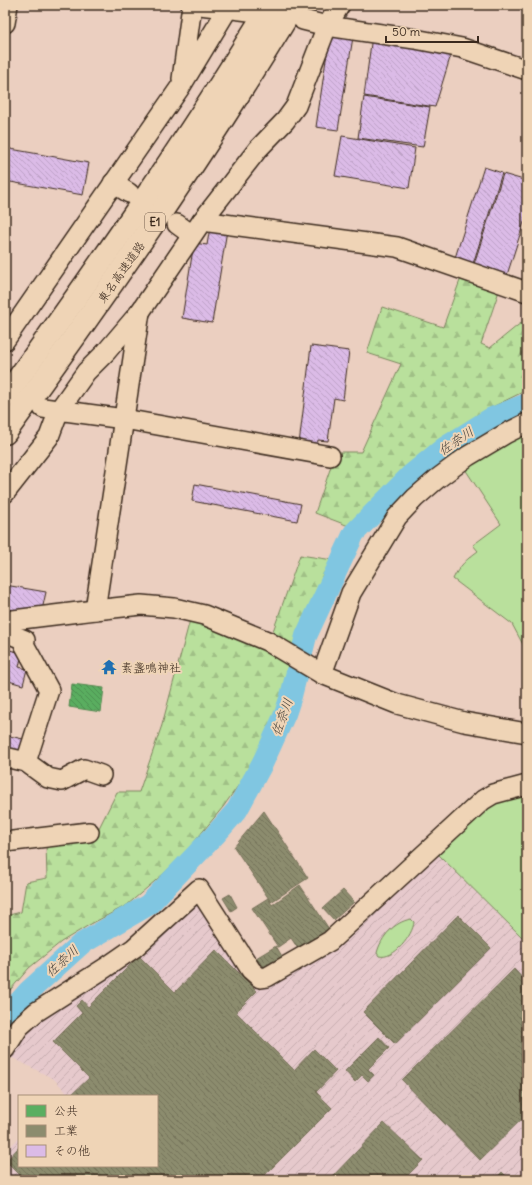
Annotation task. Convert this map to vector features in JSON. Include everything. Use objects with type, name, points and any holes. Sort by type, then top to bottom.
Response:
[{"type":"highway","name":"東名高速道路","points":[[5,397],[153,187],[270,5]]},
{"type":"highway","name":"東名高速道路","points":[[5,433],[76,336],[171,199],[272,41],[298,13]]},
{"type":"street","points":[[5,23],[8,5]]},
{"type":"street","points":[[181,86],[192,5]]},
{"type":"street","points":[[200,5],[229,7],[249,11]]},
{"type":"street","points":[[5,493],[49,438],[51,409],[106,352],[140,312],[197,228],[258,149],[285,121],[296,106],[327,26],[340,5]]},
{"type":"street","points":[[5,340],[181,86],[229,7]]},
{"type":"street","points":[[298,13],[327,26],[415,39],[462,48],[527,70]]},
{"type":"street","points":[[113,183],[129,193]]},
{"type":"street","points":[[177,224],[197,228],[397,247],[527,292]]},
{"type":"street","points":[[95,610],[140,312]]},
{"type":"street","points":[[51,409],[124,419],[330,456]]},
{"type":"street","points":[[322,674],[350,593],[397,517],[416,498],[468,456],[527,423]]},
{"type":"street","points":[[5,621],[141,605],[174,608],[204,616],[267,641],[322,674],[397,704],[464,722],[527,733]]},
{"type":"street","points":[[5,632],[26,640],[24,644],[49,690],[26,762]]},
{"type":"street","points":[[5,757],[26,762],[48,778],[62,781],[84,769],[101,775]]},
{"type":"street","points":[[5,1048],[19,1027],[36,1012],[134,948],[199,889],[251,970],[260,978],[267,977],[330,941],[483,800],[493,794],[527,785]]},
{"type":"street","points":[[5,842],[88,832]]},
{"type":"shaded area","points":[[527,789],[527,1180],[5,1180],[5,1152],[18,1139],[18,1167],[158,1167],[158,1095],[63,1095],[66,1092],[54,1079],[9,1056],[22,1034],[194,899],[267,983],[491,797]]},
{"type":"green space","points":[[462,275],[500,288],[481,344],[490,348],[527,319],[527,390],[484,411],[443,440],[403,474],[354,528],[315,513],[336,452],[361,452],[401,364],[367,353],[382,307],[443,327]]},
{"type":"green space","points":[[527,434],[527,652],[512,624],[453,579],[464,563],[478,551],[473,545],[501,524],[465,469],[488,454]]},
{"type":"green space","points":[[300,555],[333,560],[295,651],[272,634]]},
{"type":"green space","points":[[191,616],[203,618],[292,663],[283,693],[265,737],[245,776],[223,807],[190,847],[162,875],[127,905],[61,942],[29,968],[5,996],[5,916],[21,912],[26,882],[47,878],[46,843],[94,838],[117,792],[139,792],[162,725]]},
{"type":"green space","points":[[527,791],[527,942],[435,851],[492,798]]},
{"type":"green space","points":[[411,919],[414,922],[413,927],[402,945],[391,954],[379,956],[377,953],[379,947],[389,931],[399,923]]},
{"type":"building: 公共","points":[[72,684],[104,688],[101,712],[69,707]]},
{"type":"building: 工業","points":[[264,811],[308,878],[271,902],[234,847]]},
{"type":"building: 工業","points":[[300,885],[329,929],[299,950],[291,938],[278,947],[252,908],[268,898],[272,905]]},
{"type":"building: 工業","points":[[343,890],[354,902],[334,920],[323,908]]},
{"type":"building: 工業","points":[[230,894],[237,907],[231,911],[223,898]]},
{"type":"building: 工業","points":[[458,915],[491,948],[395,1044],[363,1012]]},
{"type":"building: 工業","points":[[276,946],[283,958],[263,970],[256,958]]},
{"type":"building: 工業","points":[[216,950],[257,991],[236,1012],[294,1070],[314,1049],[336,1071],[316,1092],[332,1108],[260,1180],[25,1180],[6,1161],[18,1148],[18,1167],[158,1167],[158,1095],[71,1095],[89,1078],[53,1042],[82,1013],[76,1006],[82,1000],[88,1007],[139,956],[175,992]]},
{"type":"building: 工業","points":[[514,969],[527,983],[527,1114],[480,1160],[402,1080]]},
{"type":"building: 工業","points":[[379,1037],[389,1048],[368,1069],[374,1075],[368,1081],[362,1075],[355,1082],[345,1071]]},
{"type":"building: 工業","points":[[384,1123],[423,1160],[403,1180],[329,1180]]},
{"type":"building: 工業","points":[[502,1172],[510,1180],[495,1180]]},
{"type":"building: その他","points":[[330,33],[353,37],[338,130],[316,127]]},
{"type":"building: その他","points":[[372,36],[453,48],[435,107],[364,96]]},
{"type":"building: その他","points":[[364,97],[430,107],[423,147],[358,138]]},
{"type":"building: その他","points":[[342,136],[415,148],[409,188],[335,176]]},
{"type":"building: その他","points":[[5,148],[89,163],[83,195],[5,181]]},
{"type":"building: その他","points":[[484,167],[502,173],[472,267],[454,261]]},
{"type":"building: その他","points":[[503,174],[527,181],[527,213],[506,278],[473,267]]},
{"type":"building: その他","points":[[210,227],[227,230],[212,323],[182,318],[194,243],[207,245]]},
{"type":"building: その他","points":[[311,346],[349,351],[343,400],[334,398],[328,441],[318,440],[317,446],[299,444]]},
{"type":"building: その他","points":[[195,484],[301,504],[297,521],[192,501]]},
{"type":"building: その他","points":[[5,585],[46,592],[42,610],[5,614]]},
{"type":"building: その他","points":[[5,649],[22,653],[19,667],[27,669],[23,685],[5,680]]},
{"type":"building: その他","points":[[5,735],[23,739],[19,753],[5,750]]},
{"type":"waterway","name":"佐奈川","points":[[5,1018],[28,992],[81,944],[148,905],[237,810],[263,762],[285,714],[306,636],[354,533],[411,475],[444,448],[490,419],[527,404]]},
{"type":"place","name":"素盞鳴神社","points":[[109,667]]}]
